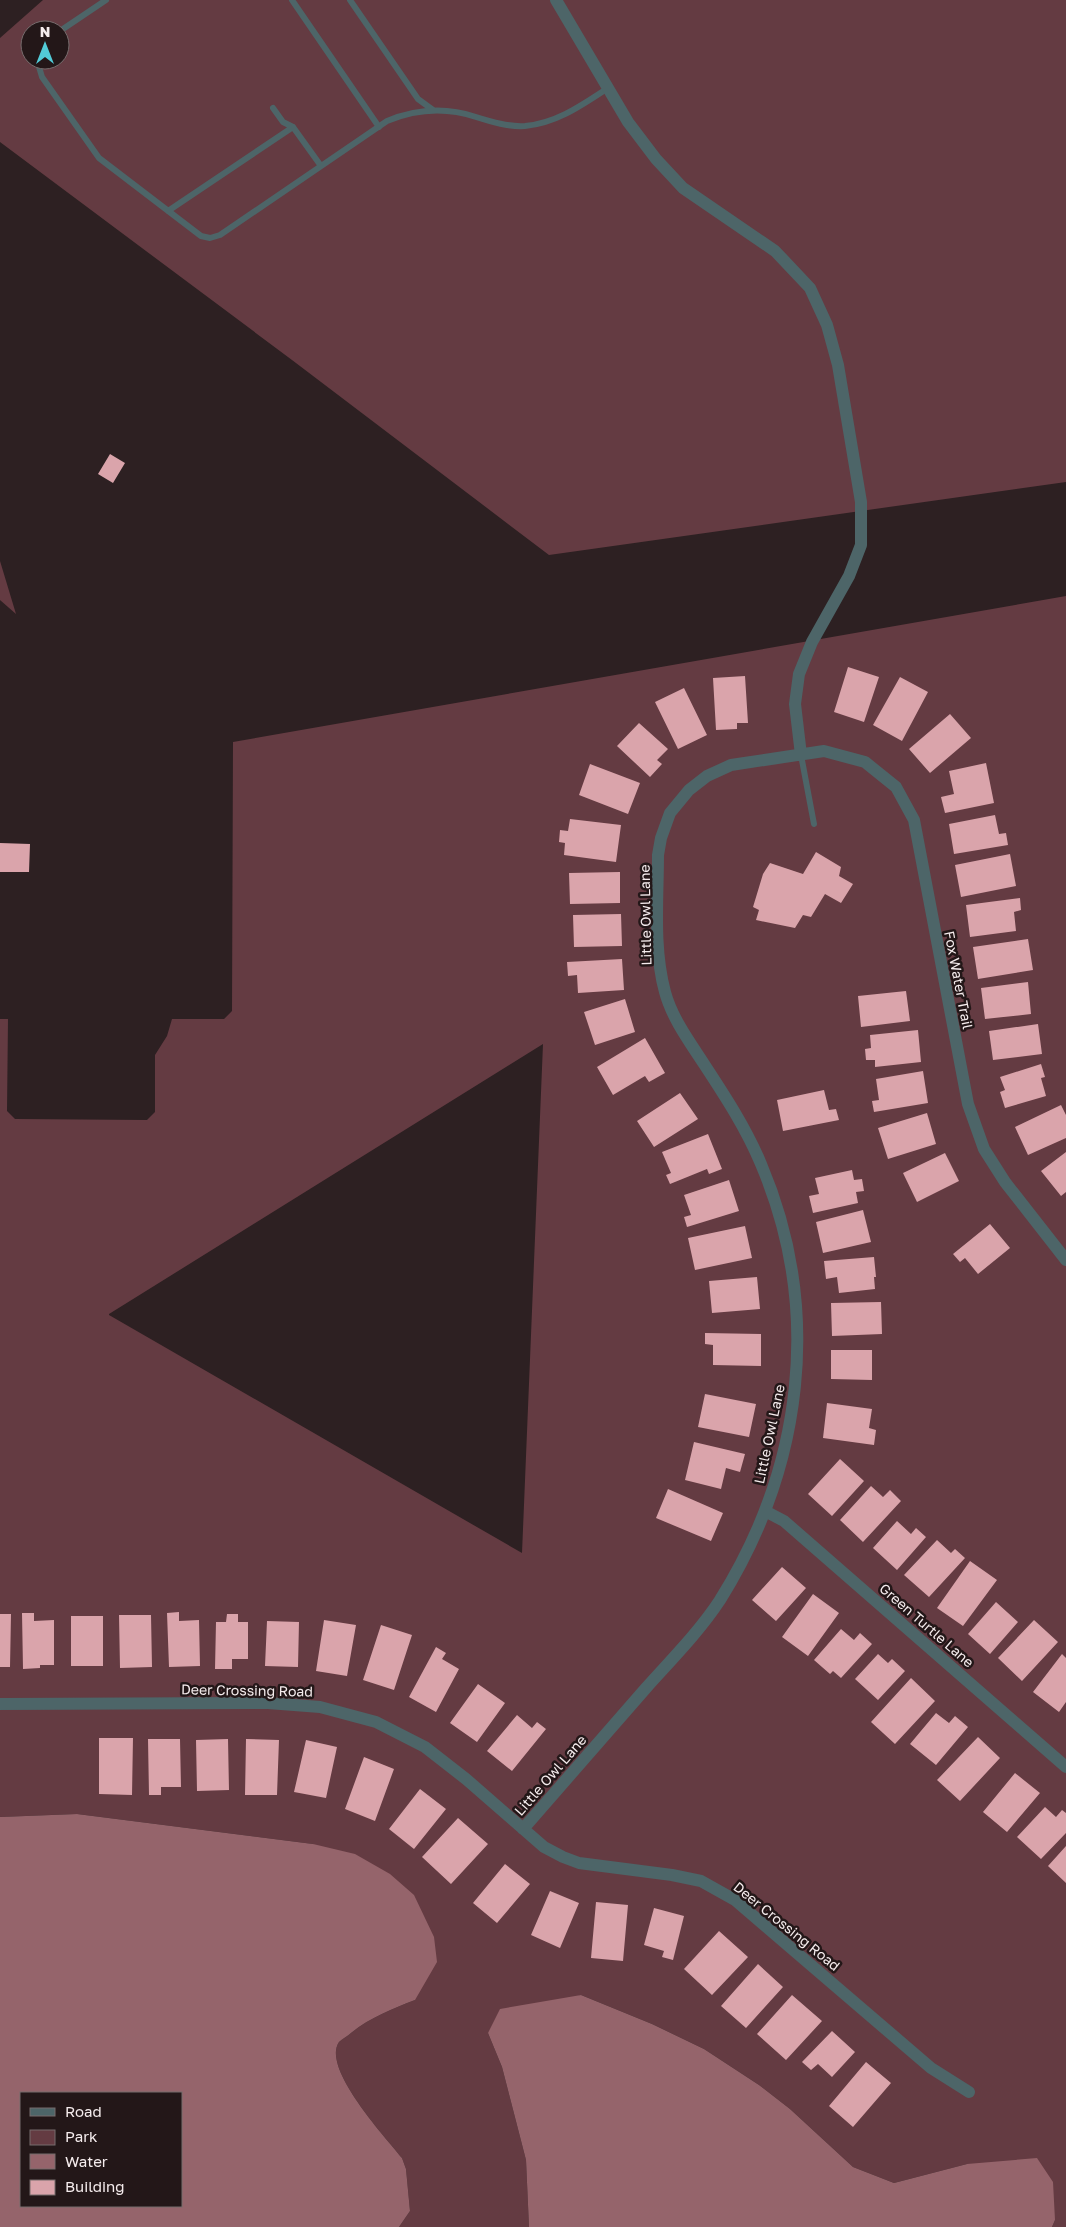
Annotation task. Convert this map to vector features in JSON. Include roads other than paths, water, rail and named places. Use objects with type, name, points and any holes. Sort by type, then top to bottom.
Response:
[{"type":"street","points":[[556,0],[628,122],[656,160],[683,188],[775,251],[810,288],[827,325],[838,365],[861,502],[861,545],[849,576],[812,642],[799,674],[795,704],[800,755]]},
{"type":"street","name":"Fox Water Trail","points":[[800,755],[824,751],[865,762],[896,787],[914,820],[968,1104],[984,1149],[1006,1182],[1066,1260]]},
{"type":"street","name":"Little Owl Lane","points":[[523,1829],[683,1647],[718,1602],[748,1550],[775,1487],[785,1446],[796,1385],[797,1320],[793,1272],[782,1222],[761,1164],[739,1118],[676,1018],[665,993],[659,962],[658,855],[661,838],[670,813],[689,790],[707,776],[731,766],[800,755]]},
{"type":"street","name":"Green Turtle Lane","points":[[765,1511],[784,1521],[1066,1767]]},
{"type":"street","name":"Deer Crossing Road","points":[[0,1704],[268,1703],[320,1707],[376,1722],[425,1747],[466,1779],[544,1847],[579,1863],[672,1875],[701,1881],[735,1900],[931,2068],[969,2092]]},
{"type":"lane","points":[[70,24],[106,0]]},
{"type":"lane","points":[[292,0],[379,126]]},
{"type":"lane","points":[[350,0],[418,99],[433,110]]},
{"type":"lane","points":[[40,70],[42,77],[99,158],[201,236],[210,238],[220,236],[379,126],[399,116],[417,111],[461,112],[499,124],[524,126],[552,120],[567,114],[608,88]]},
{"type":"lane","points":[[272,108],[283,122],[293,127],[321,166]]},
{"type":"lane","points":[[168,211],[293,127]]},
{"type":"lane","points":[[800,755],[814,824]]},
{"type":"water","points":[[77,1814],[313,1844],[355,1854],[390,1874],[414,1895],[434,1937],[437,1962],[415,2000],[366,2022],[339,2042],[336,2054],[339,2068],[347,2085],[370,2119],[402,2158],[406,2169],[410,2211],[399,2227],[0,2227],[0,1817]]},
{"type":"water","points":[[581,1995],[652,2024],[704,2049],[759,2085],[790,2109],[853,2167],[894,2183],[967,2164],[1037,2158],[1053,2182],[1055,2220],[1052,2227],[529,2227],[526,2160],[502,2067],[488,2033],[500,2009]]}]
